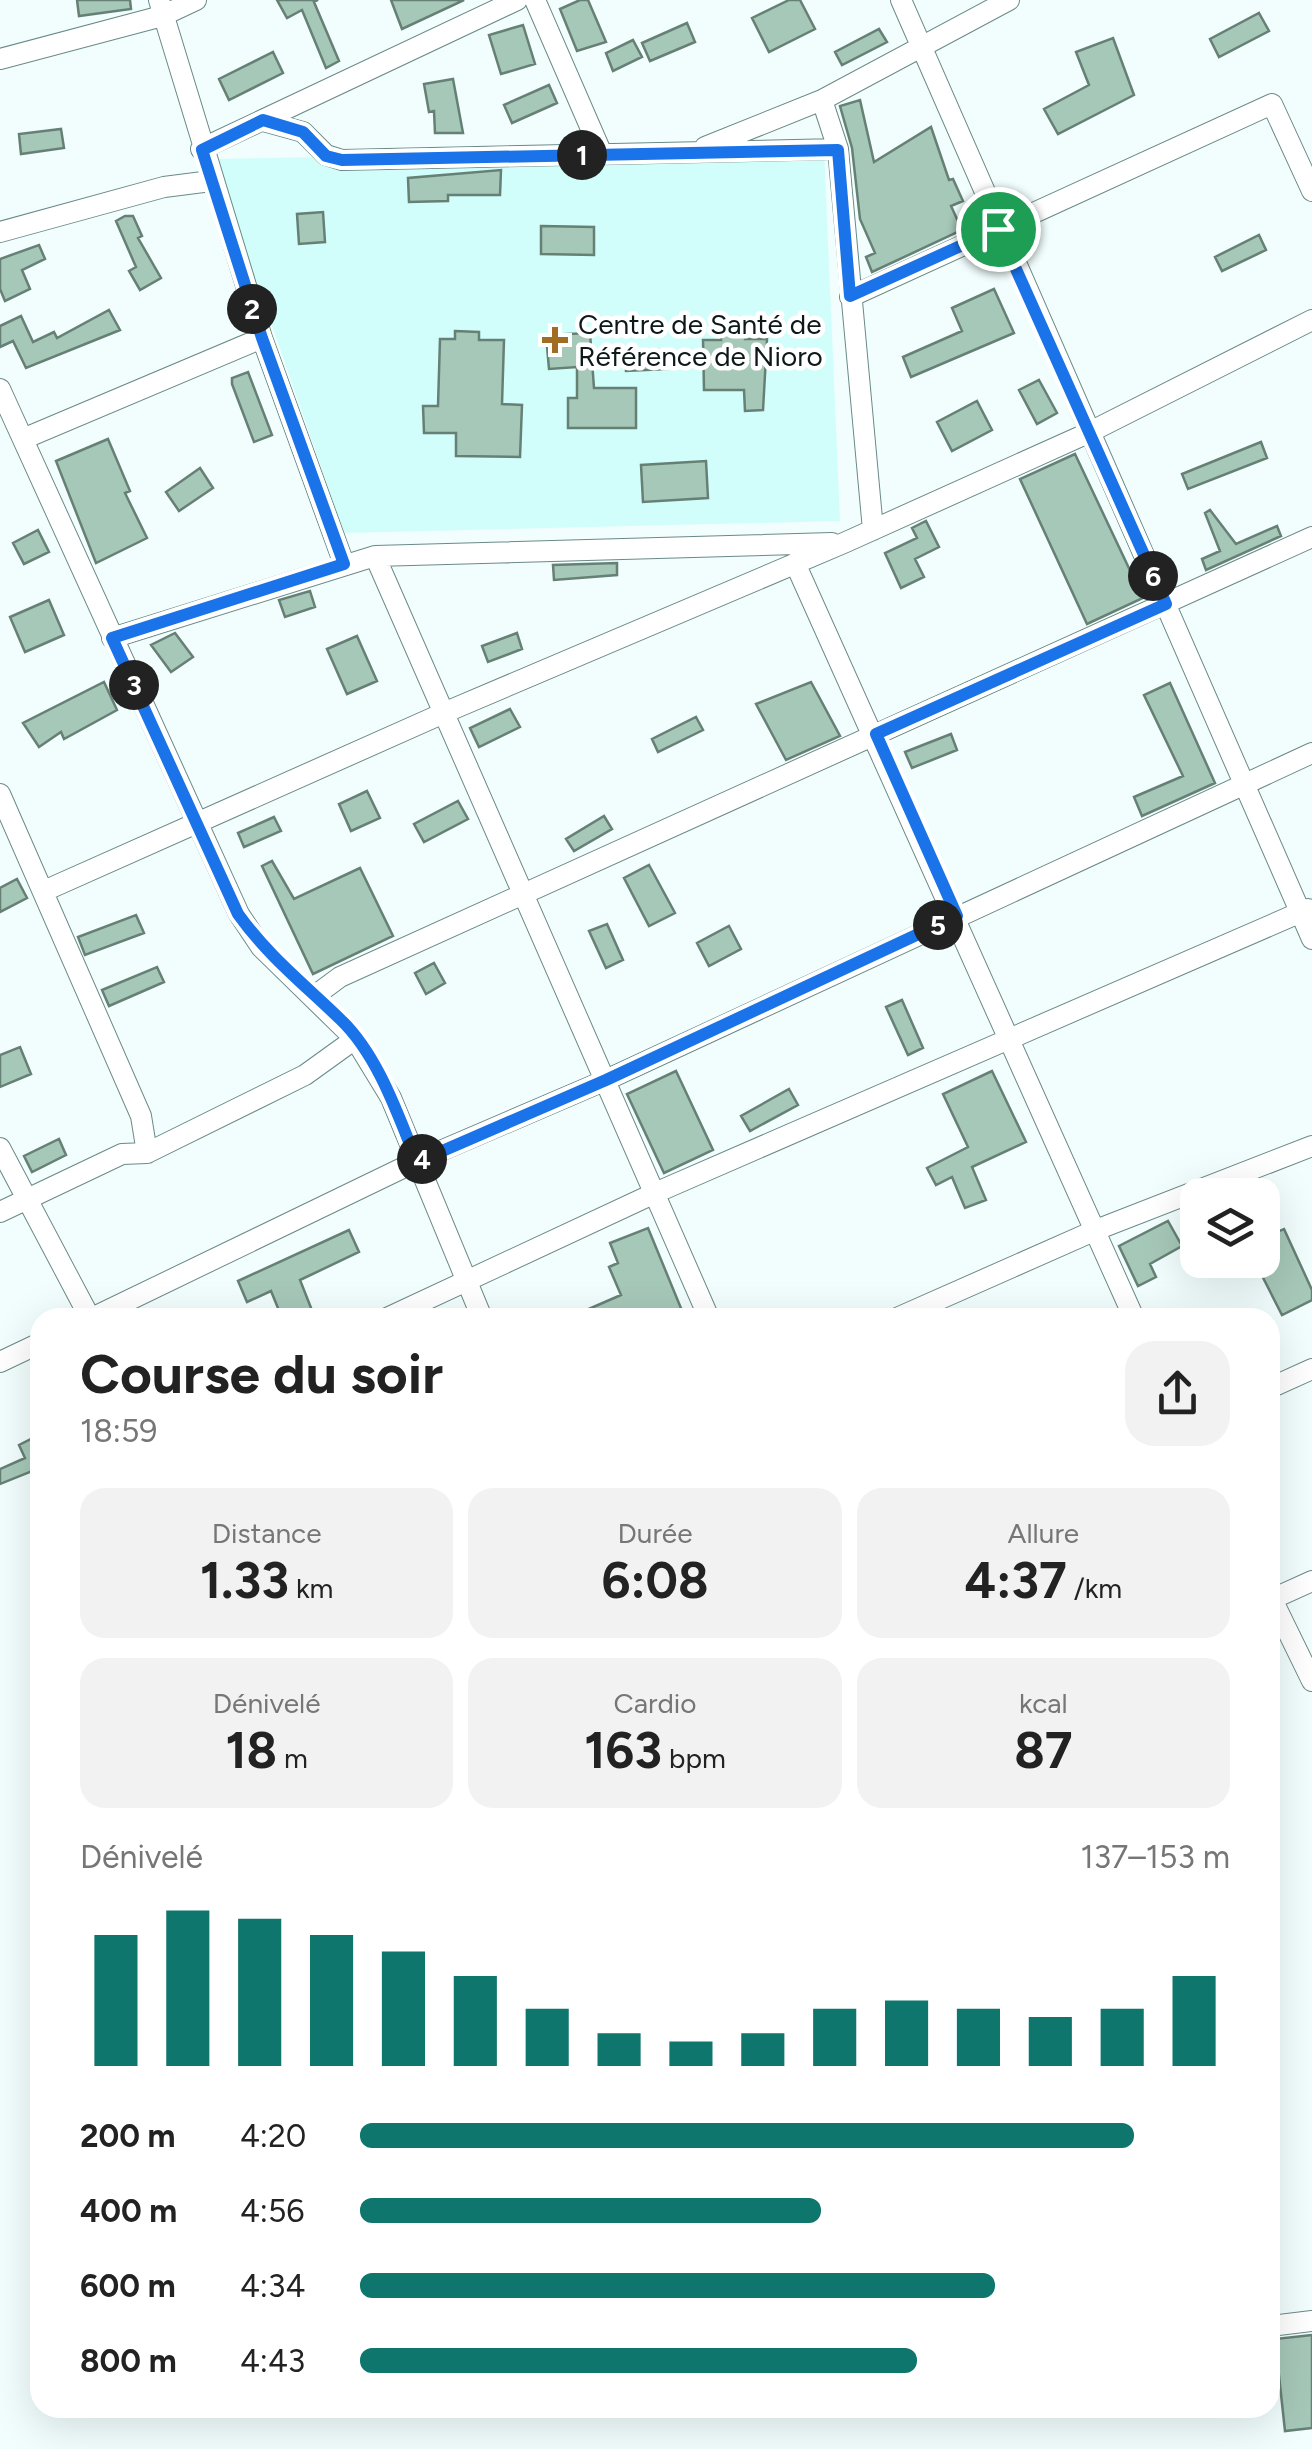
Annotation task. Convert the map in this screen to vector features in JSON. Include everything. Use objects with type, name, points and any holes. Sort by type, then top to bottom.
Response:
[{"type":"street","points":[[0,59],[196,0]]},
{"type":"street","points":[[202,150],[516,0]]},
{"type":"street","points":[[535,0],[602,154]]},
{"type":"street","points":[[901,0],[1088,433],[1306,910],[1312,939]]},
{"type":"street","points":[[691,153],[822,100],[924,49],[1009,0]]},
{"type":"street","points":[[160,8],[262,338],[344,564]]},
{"type":"street","points":[[822,100],[838,150],[873,530]]},
{"type":"street","points":[[850,296],[1272,104],[1312,191]]},
{"type":"street","points":[[263,120],[303,132],[326,156],[342,160],[838,150]]},
{"type":"street","points":[[0,232],[43,224],[164,187],[212,181]]},
{"type":"street","points":[[44,891],[446,712],[873,530],[1088,433],[1312,320]]},
{"type":"street","points":[[22,439],[262,338]]},
{"type":"street","points":[[0,390],[238,914],[262,946],[312,997],[342,1020],[356,1039],[390,1098],[478,1308]]},
{"type":"street","points":[[312,997],[340,977],[1312,537]]},
{"type":"street","points":[[112,638],[375,556],[846,542]]},
{"type":"street","points":[[375,556],[705,1308]]},
{"type":"street","points":[[795,562],[876,734],[1130,1308]]},
{"type":"street","points":[[112,1308],[417,1162],[606,1080],[1312,753]]},
{"type":"street","points":[[0,794],[141,1116],[147,1153]]},
{"type":"street","points":[[408,1308],[655,1194],[1306,910]]},
{"type":"street","points":[[0,1212],[122,1154],[147,1153],[305,1076],[356,1039]]},
{"type":"street","points":[[920,1308],[1096,1230],[1312,1146]]},
{"type":"street","points":[[0,1148],[86,1308]]},
{"type":"street","points":[[0,1362],[30,1347]]},
{"type":"street","points":[[1280,1383],[1312,1368]]},
{"type":"street","points":[[1280,1594],[1312,1581]]},
{"type":"street","points":[[1280,1616],[1312,1680]]},
{"type":"street","points":[[1280,2325],[1312,2320]]},
{"type":"shaded area","name":"Centre de Santé de Référence de Nioro","points":[[824,148],[840,521],[344,533],[214,159]]},
{"type":"building","points":[[77,0],[130,0],[131,9],[79,16]]},
{"type":"building","points":[[277,0],[318,0],[314,2],[339,61],[326,68],[302,10],[287,18]]},
{"type":"building","points":[[391,0],[464,0],[402,29]]},
{"type":"building","points":[[588,0],[606,42],[577,51],[560,9]]},
{"type":"building","points":[[789,0],[800,0],[815,29],[769,52],[752,18]]},
{"type":"building","points":[[1259,13],[1269,31],[1219,57],[1210,39]]},
{"type":"building","points":[[687,23],[695,42],[650,61],[642,43]]},
{"type":"building","points":[[523,25],[535,64],[501,74],[489,35]]},
{"type":"building","points":[[879,29],[887,42],[842,65],[835,52]]},
{"type":"building","points":[[1113,38],[1134,95],[1058,134],[1044,109],[1089,85],[1076,52]]},
{"type":"building","points":[[633,40],[642,57],[613,71],[606,53]]},
{"type":"building","points":[[273,52],[283,73],[229,100],[219,79]]},
{"type":"building","points":[[453,79],[463,133],[435,133],[434,111],[429,112],[424,84]]},
{"type":"building","points":[[549,85],[557,103],[512,123],[504,105]]},
{"type":"building","points":[[860,100],[874,162],[931,127],[949,180],[953,179],[963,201],[951,206],[962,230],[872,272],[866,257],[875,253],[860,219],[852,148],[840,106]]},
{"type":"building","points":[[61,129],[64,148],[21,154],[19,134]]},
{"type":"building","points":[[501,170],[500,195],[448,195],[448,201],[409,202],[408,178]]},
{"type":"building","points":[[323,212],[325,242],[299,244],[297,214]]},
{"type":"building","points":[[133,216],[142,236],[138,238],[161,278],[140,290],[129,271],[136,267],[116,221]]},
{"type":"building","points":[[541,226],[594,227],[594,255],[541,254]]},
{"type":"building","points":[[1259,235],[1266,250],[1222,271],[1215,257]]},
{"type":"building","points":[[39,245],[45,259],[22,270],[30,289],[5,301],[0,289],[0,259]]},
{"type":"building","points":[[994,289],[1014,333],[911,377],[903,357],[962,331],[952,308]]},
{"type":"building","points":[[109,310],[120,330],[26,368],[13,341],[0,347],[0,326],[21,316],[33,342],[54,332],[57,338]]},
{"type":"building","points":[[455,331],[479,332],[479,340],[504,340],[502,404],[522,405],[520,457],[456,456],[456,433],[424,433],[423,406],[438,406],[440,339],[455,339]]},
{"type":"building","points":[[721,331],[745,331],[745,339],[767,339],[763,410],[745,411],[744,390],[704,390],[703,340],[721,340]]},
{"type":"building","points":[[590,333],[594,388],[636,388],[636,428],[568,428],[568,398],[577,398],[577,367],[549,369],[546,335]]},
{"type":"building","points":[[665,350],[666,369],[626,371],[625,351]]},
{"type":"building","points":[[248,372],[272,435],[254,442],[232,384],[232,378]]},
{"type":"building","points":[[1039,380],[1057,413],[1037,424],[1019,390]]},
{"type":"building","points":[[977,401],[992,430],[952,451],[937,422]]},
{"type":"building","points":[[108,439],[130,491],[125,493],[147,538],[96,563],[56,461]]},
{"type":"building","points":[[1261,442],[1267,458],[1188,489],[1182,474]]},
{"type":"building","points":[[1075,454],[1143,598],[1087,624],[1020,479]]},
{"type":"building","points":[[706,461],[708,498],[643,502],[641,465]]},
{"type":"building","points":[[200,468],[213,488],[179,511],[166,492]]},
{"type":"building","points":[[1210,510],[1236,544],[1277,526],[1281,536],[1206,570],[1202,559],[1220,551],[1205,513]]},
{"type":"building","points":[[926,521],[939,547],[915,559],[924,577],[901,588],[885,553],[917,538],[912,528]]},
{"type":"building","points":[[38,530],[49,552],[24,564],[13,543]]},
{"type":"building","points":[[617,563],[617,575],[554,580],[553,565]]},
{"type":"building","points":[[310,591],[315,607],[285,617],[279,600]]},
{"type":"building","points":[[49,600],[64,635],[25,652],[10,617]]},
{"type":"building","points":[[175,633],[193,657],[171,672],[151,645]]},
{"type":"building","points":[[517,633],[522,649],[488,662],[482,646]]},
{"type":"building","points":[[357,636],[377,681],[347,694],[327,649]]},
{"type":"building","points":[[104,682],[117,710],[64,739],[61,732],[39,747],[23,723]]},
{"type":"building","points":[[811,682],[840,736],[786,760],[756,704]]},
{"type":"building","points":[[1170,683],[1215,783],[1142,816],[1134,797],[1183,776],[1144,695]]},
{"type":"building","points":[[510,709],[520,727],[479,747],[470,728]]},
{"type":"building","points":[[696,717],[703,730],[658,752],[652,739]]},
{"type":"building","points":[[951,734],[957,750],[912,768],[905,752]]},
{"type":"building","points":[[367,791],[380,818],[351,831],[339,804]]},
{"type":"building","points":[[458,801],[468,819],[424,842],[414,824]]},
{"type":"building","points":[[604,816],[612,829],[574,851],[566,839]]},
{"type":"building","points":[[274,817],[281,831],[244,847],[238,833]]},
{"type":"building","points":[[272,861],[294,899],[360,868],[393,936],[313,974],[262,866]]},
{"type":"building","points":[[649,865],[675,913],[649,926],[624,878]]},
{"type":"building","points":[[17,879],[27,898],[0,912],[0,888]]},
{"type":"building","points":[[136,915],[144,933],[85,955],[78,937]]},
{"type":"building","points":[[607,924],[623,960],[606,968],[589,931]]},
{"type":"building","points":[[729,926],[741,949],[709,966],[697,943]]},
{"type":"building","points":[[434,963],[445,983],[426,994],[415,973]]},
{"type":"building","points":[[157,967],[164,982],[109,1006],[102,990]]},
{"type":"building","points":[[902,1000],[923,1048],[908,1055],[886,1007]]},
{"type":"building","points":[[20,1047],[31,1074],[0,1087],[0,1055]]},
{"type":"building","points":[[676,1071],[713,1150],[664,1173],[627,1094]]},
{"type":"building","points":[[992,1071],[1026,1142],[972,1167],[986,1200],[965,1208],[952,1177],[936,1185],[927,1168],[968,1147],[943,1094]]},
{"type":"building","points":[[789,1089],[798,1105],[750,1131],[741,1116]]},
{"type":"building","points":[[59,1139],[66,1155],[32,1172],[24,1156]]},
{"type":"building","points":[[1168,1221],[1180,1242],[1180,1247],[1150,1264],[1156,1277],[1138,1286],[1119,1246]]},
{"type":"building","points":[[648,1228],[681,1308],[591,1308],[621,1295],[609,1267],[618,1263],[610,1243]]},
{"type":"building","points":[[1284,1229],[1312,1290],[1312,1300],[1282,1315],[1263,1278],[1280,1278],[1280,1231]]},
{"type":"building","points":[[349,1230],[359,1252],[300,1280],[311,1308],[278,1308],[271,1291],[247,1302],[238,1281]]},
{"type":"building","points":[[30,1440],[30,1472],[0,1484],[0,1469],[25,1458],[19,1445]]},
{"type":"building","points":[[1312,2335],[1312,2428],[1285,2431],[1280,2338]]},
{"type":"place","name":"Centre de Santé de Référence de Nioro","points":[[555,340]]},
{"type":"route","points":[[263,120],[303,132],[326,156],[342,160],[838,150],[850,296],[998,229],[1166,604],[876,734],[957,916],[606,1080],[417,1162],[390,1098],[356,1039],[342,1020],[312,997],[262,946],[238,914],[112,638],[344,564],[262,338],[202,150],[263,120]]}]
